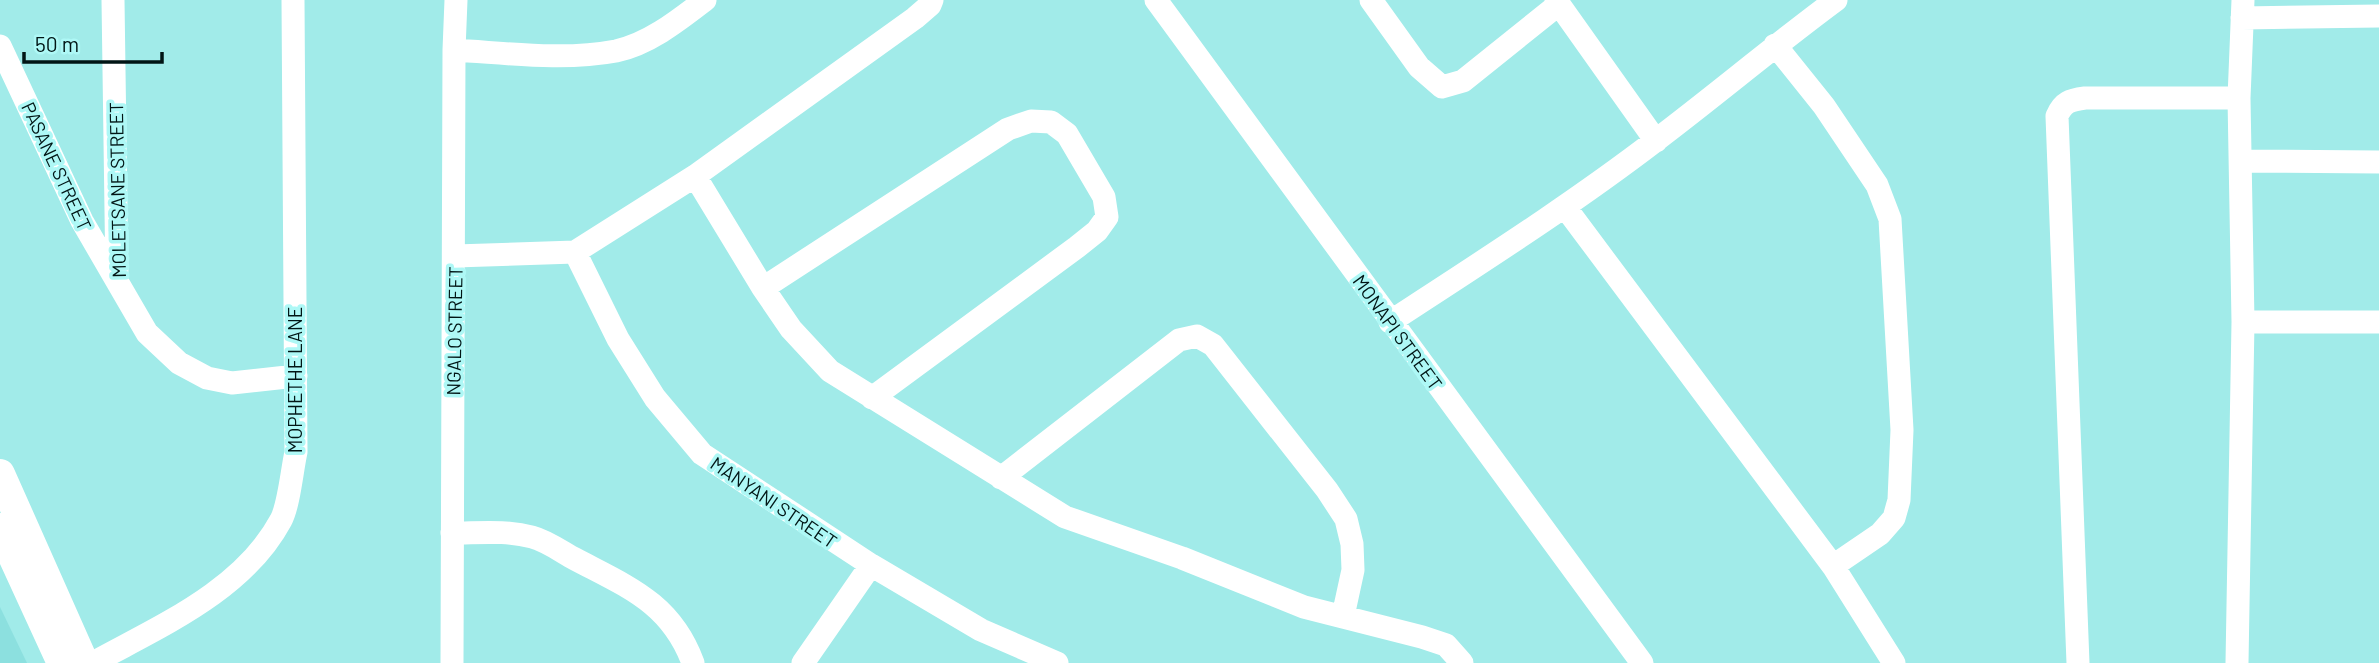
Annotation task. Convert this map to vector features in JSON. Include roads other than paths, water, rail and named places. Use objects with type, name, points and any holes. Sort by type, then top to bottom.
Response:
[{"type":"main road","points":[[0,474],[84,663]]},
{"type":"main road","points":[[0,528],[62,663]]},
{"type":"street","name":"MOLETSANE STREET","points":[[113,0],[117,283],[147,333],[179,363],[207,378],[232,383],[296,376]]},
{"type":"street","name":"MOPHETHE LANE","points":[[93,663],[201,603],[253,560],[282,519],[296,452],[293,0]]},
{"type":"street","name":"NGALO STREET","points":[[452,663],[456,0]]},
{"type":"street","points":[[454,50],[562,56],[617,50],[654,36],[705,0]]},
{"type":"street","points":[[454,256],[575,252],[695,176],[915,18],[932,0]]},
{"type":"street","name":"MONAPI STREET","points":[[1156,0],[1642,663]]},
{"type":"street","points":[[1371,0],[1419,67],[1442,87],[1463,81],[1558,2],[1656,141]]},
{"type":"street","points":[[1390,322],[1565,207],[1656,141],[1775,45],[1836,0]]},
{"type":"street","points":[[2237,663],[2243,322],[2239,98],[2243,9],[2379,16]]},
{"type":"street","points":[[1775,45],[1824,106],[1877,185],[1890,219],[1902,430],[1899,500],[1894,518],[1880,534],[1833,566]]},
{"type":"street","name":"PASANE STREET","points":[[0,46],[82,221],[117,283]]},
{"type":"street","points":[[2078,663],[2057,116],[2061,106],[2069,100],[2085,97],[2239,98]]},
{"type":"street","points":[[763,288],[1008,129],[1031,121],[1051,122],[1067,134],[1104,197],[1107,217],[1097,231],[872,398]]},
{"type":"street","points":[[2241,161],[2379,162]]},
{"type":"street","points":[[695,176],[791,329],[830,371],[872,398],[1065,517],[1182,558],[1304,607],[1446,645],[1462,663]]},
{"type":"street","points":[[1565,207],[1833,566],[1894,663]]},
{"type":"street","name":"MANYANI STREET","points":[[575,252],[618,339],[655,398],[702,454],[870,565],[981,630],[1057,663]]},
{"type":"street","points":[[2243,322],[2379,322]]},
{"type":"street","points":[[1001,478],[1179,340],[1197,337],[1213,345],[1346,519],[1352,544],[1353,570],[1343,616]]},
{"type":"street","points":[[452,533],[510,532],[536,537],[654,604],[670,620],[682,638],[693,663]]},
{"type":"street","points":[[803,663],[870,565]]}]
